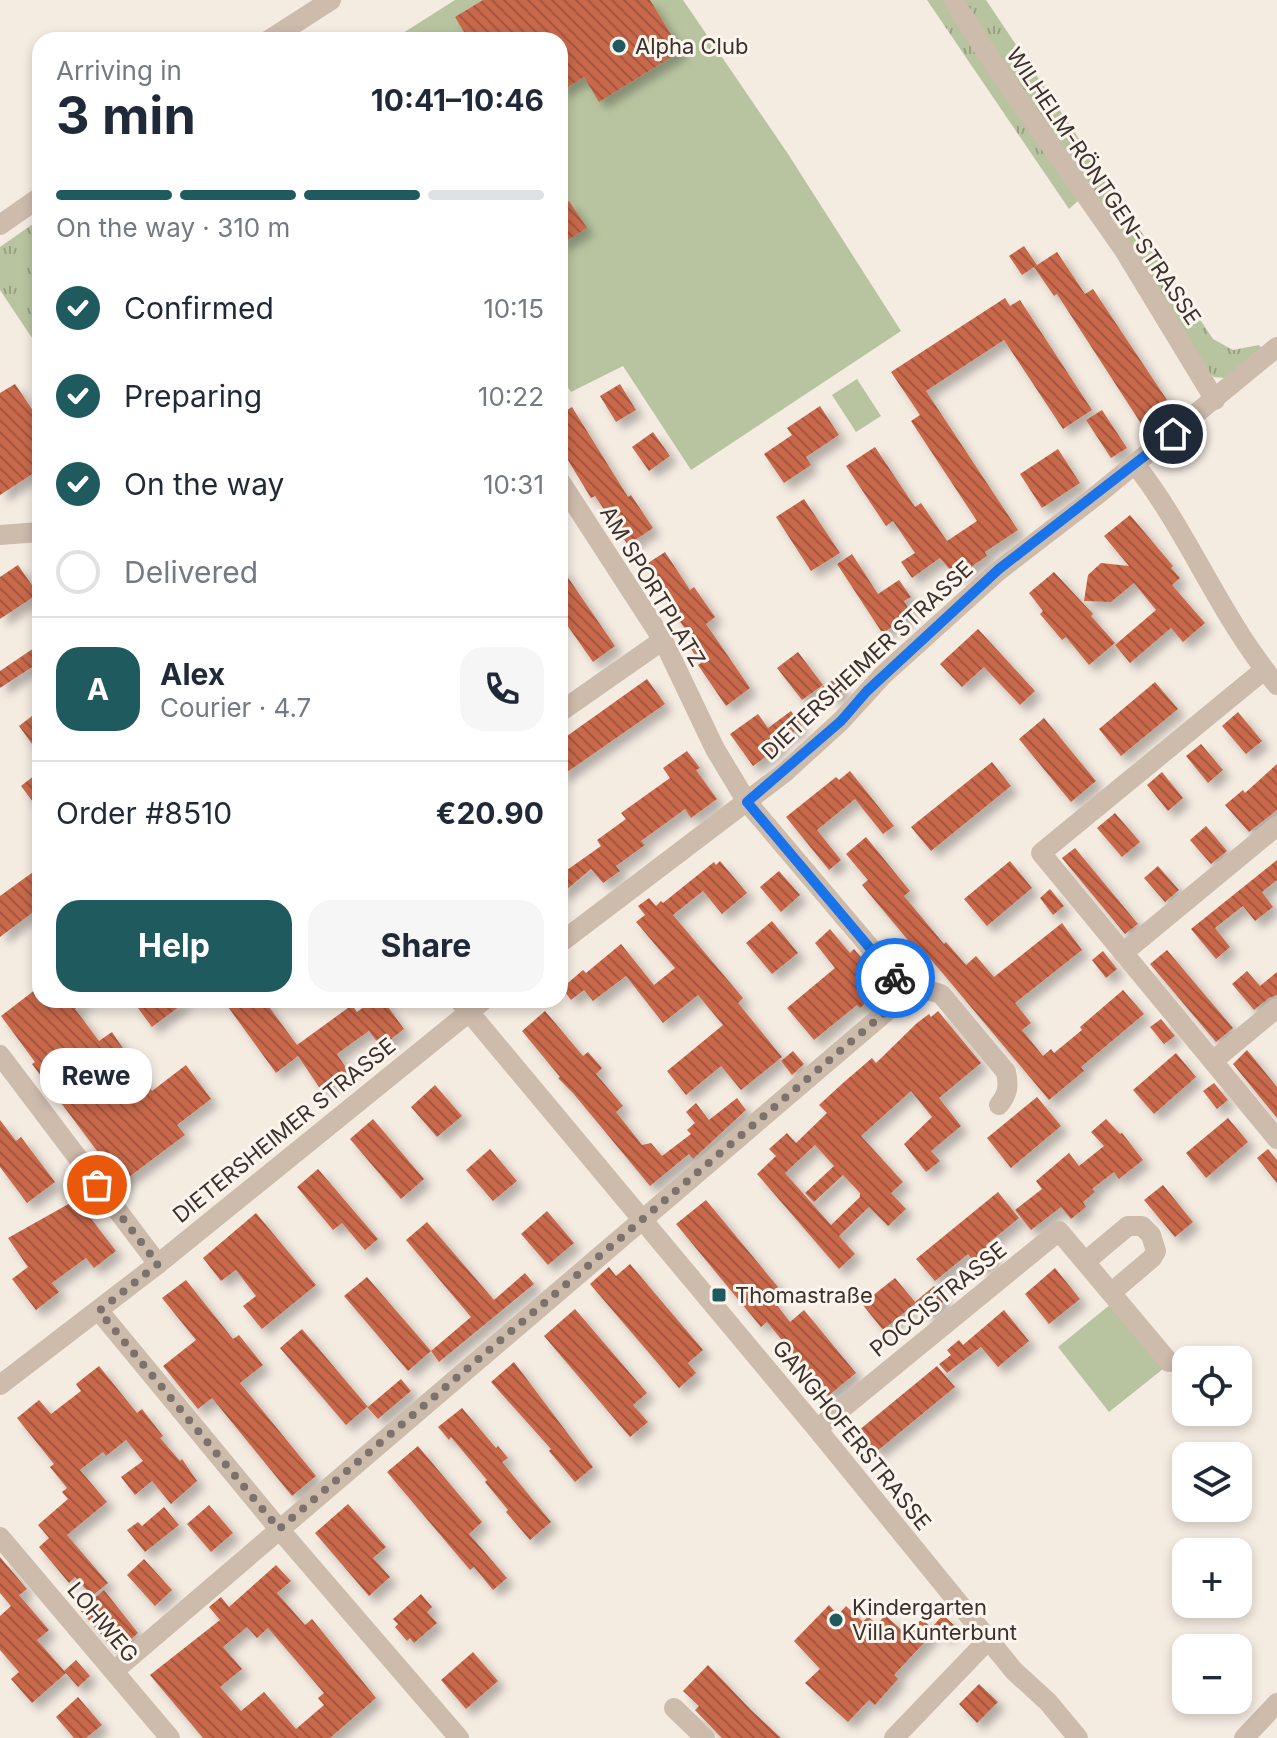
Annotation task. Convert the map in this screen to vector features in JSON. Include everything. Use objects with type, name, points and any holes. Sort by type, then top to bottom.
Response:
[{"type":"street","points":[[281,32],[331,0]]},
{"type":"street","name":"WILHELM-RÖNTGEN-STRASSE","points":[[953,0],[993,63],[1124,250],[1215,400]]},
{"type":"street","points":[[0,225],[32,203]]},
{"type":"street","name":"DIETERSHEIMER STRASSE","points":[[568,937],[747,802],[841,721],[867,691],[999,569],[1135,464],[1277,347]]},
{"type":"street","points":[[1135,464],[1176,522],[1230,622],[1271,677],[1041,853],[1277,1139]]},
{"type":"street","name":"AM SPORTPLATZ","points":[[568,497],[663,640],[715,749],[747,802]]},
{"type":"street","points":[[0,535],[32,533]]},
{"type":"street","points":[[568,706],[663,640]]},
{"type":"street","points":[[114,1671],[894,1005],[901,992],[896,978],[747,802]]},
{"type":"street","points":[[1123,953],[1277,826]]},
{"type":"street","points":[[901,992],[924,989],[941,994],[1006,1072],[1007,1095],[999,1105]]},
{"type":"street","name":"DIETERSHEIMER STRASSE","points":[[0,1385],[158,1264],[465,1008]]},
{"type":"street","name":"GANGHOFERSTRASSE","points":[[473,1008],[642,1220],[1014,1671],[1046,1700],[1078,1738]]},
{"type":"street","points":[[1213,1061],[1277,1008]]},
{"type":"street","points":[[0,1055],[158,1264]]},
{"type":"street","points":[[1086,1261],[1128,1226],[1142,1226],[1151,1235],[1156,1251],[1152,1258],[1112,1292]]},
{"type":"street","name":"POCCISTRASSE","points":[[817,1429],[1059,1231],[1169,1362]]},
{"type":"street","points":[[99,1311],[279,1529],[459,1738]]},
{"type":"street","name":"LOHWEG","points":[[0,1537],[170,1738]]},
{"type":"street","points":[[894,1738],[989,1639]]},
{"type":"street","points":[[1244,1738],[1277,1703]]},
{"type":"street","points":[[674,1708],[705,1738]]},
{"type":"green space","points":[[455,0],[683,0],[788,154],[901,331],[691,470],[623,366],[571,392],[568,387],[568,32],[405,32]]},
{"type":"green space","points":[[927,0],[945,0],[1079,200],[1069,209]]},
{"type":"green space","points":[[962,0],[986,0],[1213,339],[1233,350],[1259,345],[1263,350],[1224,378],[1207,372]]},
{"type":"green space","points":[[32,225],[32,338],[0,290],[0,247]]},
{"type":"green space","points":[[857,379],[881,416],[856,432],[832,395]]},
{"type":"green space","points":[[1111,1304],[1163,1369],[1109,1412],[1058,1347]]},
{"type":"building","name":"Alpha Club","points":[[483,0],[650,0],[681,51],[599,102],[584,77],[568,87],[568,32],[464,32],[455,17]]},
{"type":"building","points":[[568,202],[587,228],[568,240]]},
{"type":"building","points":[[1024,246],[1037,265],[1022,275],[1009,256]]},
{"type":"building","points":[[1057,252],[1085,294],[1093,289],[1171,406],[1142,425],[1057,294],[1054,296],[1034,267]]},
{"type":"building","points":[[1005,298],[1010,306],[1020,300],[1092,410],[1063,429],[1004,340],[926,391],[1018,530],[985,552],[987,556],[956,577],[940,558],[912,578],[901,562],[915,553],[893,521],[886,526],[846,466],[875,447],[915,507],[921,503],[947,541],[977,521],[911,421],[920,415],[891,372]]},
{"type":"building","points":[[15,384],[32,409],[32,474],[0,495],[0,393]]},
{"type":"building","points":[[620,384],[636,410],[616,422],[600,396]]},
{"type":"building","points":[[820,406],[839,435],[806,457],[811,465],[784,483],[764,454],[792,435],[787,428]]},
{"type":"building","points":[[572,407],[628,497],[631,495],[653,528],[628,545],[595,496],[591,498],[568,460],[568,409]]},
{"type":"building","points":[[1102,410],[1127,448],[1111,458],[1086,420]]},
{"type":"building","points":[[653,432],[670,456],[649,471],[632,447]]},
{"type":"building","points":[[1058,449],[1080,483],[1042,508],[1020,474]]},
{"type":"building","points":[[804,499],[840,553],[811,571],[776,517]]},
{"type":"building","points":[[1130,515],[1173,566],[1171,568],[1180,578],[1172,585],[1205,623],[1183,642],[1171,628],[1130,663],[1115,645],[1156,610],[1134,583],[1111,602],[1084,601],[1088,575],[1101,563],[1129,566],[1104,536]]},
{"type":"building","points":[[665,552],[690,590],[694,587],[715,617],[706,624],[750,688],[726,706],[688,645],[694,641],[645,565]]},
{"type":"building","points":[[852,554],[878,594],[899,580],[911,597],[904,601],[912,614],[886,631],[881,631],[837,564]]},
{"type":"building","points":[[18,565],[32,585],[32,598],[0,619],[0,577]]},
{"type":"building","points":[[1054,572],[1115,643],[1089,665],[1066,637],[1062,640],[1040,614],[1043,611],[1029,593]]},
{"type":"building","points":[[568,578],[615,646],[593,662],[568,626]]},
{"type":"building","points":[[978,629],[1035,691],[1020,705],[984,667],[962,687],[940,664]]},
{"type":"building","points":[[32,649],[32,667],[0,688],[0,671]]},
{"type":"building","points":[[798,652],[823,685],[802,700],[777,668]]},
{"type":"building","points":[[836,678],[845,690],[831,699],[822,687]]},
{"type":"building","points":[[647,679],[665,704],[568,771],[568,735]]},
{"type":"building","points":[[1155,682],[1178,709],[1121,756],[1099,729]]},
{"type":"building","points":[[791,711],[802,726],[753,766],[730,734],[758,714],[768,728]]},
{"type":"building","points":[[1238,712],[1262,741],[1246,754],[1222,726]]},
{"type":"building","points":[[32,716],[32,744],[19,726]]},
{"type":"building","points":[[1044,718],[1096,781],[1071,802],[1019,739]]},
{"type":"building","points":[[1201,744],[1223,770],[1208,783],[1186,756]]},
{"type":"building","points":[[687,751],[700,768],[696,770],[717,799],[691,818],[685,809],[641,841],[645,845],[616,866],[620,871],[603,883],[591,869],[568,888],[568,869],[601,846],[597,840],[626,819],[621,813],[670,778],[663,768]]},
{"type":"building","points":[[992,762],[1011,786],[931,851],[911,827]]},
{"type":"building","points":[[1277,764],[1277,810],[1249,832],[1225,805],[1243,790],[1245,793]]},
{"type":"building","points":[[850,771],[894,826],[883,834],[855,799],[817,830],[841,860],[829,870],[786,817],[836,777],[839,780]]},
{"type":"building","points":[[1162,772],[1183,798],[1168,811],[1147,785]]},
{"type":"building","points":[[32,777],[32,800],[21,786]]},
{"type":"building","points":[[1115,813],[1140,842],[1122,857],[1097,828]]},
{"type":"building","points":[[1206,826],[1227,851],[1211,864],[1190,840]]},
{"type":"building","points":[[866,837],[910,891],[904,896],[966,965],[976,956],[994,977],[1062,923],[1082,950],[1015,1003],[1031,1023],[1022,1030],[1043,1056],[1051,1049],[1054,1053],[1082,1030],[1080,1027],[1123,990],[1144,1014],[1081,1067],[1084,1071],[1049,1100],[921,948],[917,951],[862,885],[868,880],[846,854]]},
{"type":"building","points":[[1075,848],[1138,924],[1125,934],[1062,858]]},
{"type":"building","points":[[1277,860],[1277,880],[1262,892],[1273,907],[1255,921],[1243,906],[1215,928],[1230,947],[1216,959],[1191,929]]},
{"type":"building","points":[[720,861],[747,893],[722,914],[703,891],[673,915],[743,998],[738,1003],[782,1057],[741,1090],[721,1066],[686,1095],[667,1071],[723,1025],[698,995],[663,1023],[626,976],[593,1001],[584,990],[571,1000],[568,983],[583,970],[586,973],[621,944],[654,985],[675,968],[636,922],[645,915],[638,906],[649,898],[656,906],[661,901],[663,903],[714,862],[716,865]]},
{"type":"building","points":[[1010,861],[1032,888],[987,926],[964,899]]},
{"type":"building","points":[[1158,866],[1179,890],[1165,902],[1144,878]]},
{"type":"building","points":[[779,871],[800,895],[781,912],[760,887]]},
{"type":"building","points":[[32,873],[32,913],[0,937],[0,896]]},
{"type":"building","points":[[1050,889],[1064,906],[1053,915],[1040,898]]},
{"type":"building","points":[[772,921],[798,953],[772,974],[746,943]]},
{"type":"building","points":[[830,929],[850,953],[854,949],[885,986],[814,1040],[787,1008],[835,968],[815,943]]},
{"type":"building","points":[[1167,950],[1233,1028],[1216,1042],[1150,964]]},
{"type":"building","points":[[1103,951],[1117,969],[1106,978],[1092,960]]},
{"type":"building","points":[[1247,971],[1260,986],[1277,972],[1277,995],[1254,1010],[1232,984]]},
{"type":"building","points":[[32,992],[32,1008],[76,1008],[99,1041],[112,1032],[152,1091],[186,1065],[211,1099],[177,1125],[185,1135],[121,1183],[32,1064],[35,1062],[1,1016]]},
{"type":"building","points":[[138,1008],[177,1008],[152,1027]]},
{"type":"building","points":[[229,1008],[270,1008],[297,1045],[348,1008],[354,1008],[357,1012],[362,1008],[389,1008],[404,1029],[381,1047],[369,1031],[337,1054],[348,1071],[321,1090],[298,1056],[276,1073]]},
{"type":"building","points":[[545,1011],[583,1056],[588,1052],[602,1068],[596,1074],[623,1106],[616,1112],[642,1145],[651,1143],[662,1156],[691,1134],[687,1130],[695,1123],[686,1112],[696,1103],[709,1120],[737,1098],[746,1110],[693,1159],[689,1154],[650,1186],[522,1031]]},
{"type":"building","points":[[938,1011],[981,1063],[939,1098],[961,1126],[931,1151],[940,1161],[926,1172],[904,1144],[932,1117],[911,1091],[861,1136],[903,1182],[891,1193],[906,1209],[888,1226],[869,1207],[839,1236],[855,1254],[839,1269],[757,1174],[776,1156],[769,1149],[787,1133],[796,1143],[827,1113],[819,1105],[872,1058],[876,1063],[917,1023],[929,1014],[931,1017]],"holes":[[[815,1145],[834,1166],[805,1193],[814,1202],[843,1175],[860,1193],[860,1197],[831,1225],[785,1173]]]},
{"type":"building","points":[[1161,1019],[1175,1036],[1164,1044],[1150,1027]]},
{"type":"building","points":[[1247,1050],[1277,1087],[1277,1118],[1233,1064]]},
{"type":"building","points":[[793,1051],[804,1064],[792,1075],[781,1061]]},
{"type":"building","points":[[1176,1053],[1196,1077],[1154,1114],[1133,1090]]},
{"type":"building","points":[[1214,1083],[1228,1100],[1217,1109],[1203,1091]]},
{"type":"building","points":[[435,1085],[462,1116],[437,1137],[411,1107]]},
{"type":"building","points":[[1037,1097],[1061,1126],[1011,1168],[987,1138]]},
{"type":"building","points":[[1228,1118],[1248,1142],[1206,1178],[1186,1153]]},
{"type":"building","points":[[373,1119],[424,1179],[401,1199],[350,1139]]},
{"type":"building","points":[[1106,1119],[1122,1133],[1143,1160],[1119,1179],[1114,1172],[1092,1189],[1095,1192],[1083,1202],[1086,1207],[1071,1219],[1061,1207],[1031,1230],[1015,1210],[1042,1189],[1036,1181],[1069,1153],[1079,1166],[1104,1146],[1091,1132]]},
{"type":"building","points":[[0,1120],[16,1141],[21,1137],[55,1182],[27,1203],[0,1167]]},
{"type":"building","points":[[490,1149],[517,1181],[493,1201],[466,1170]]},
{"type":"building","points":[[1268,1149],[1277,1160],[1277,1183],[1257,1158]]},
{"type":"building","points":[[318,1169],[378,1239],[365,1250],[342,1223],[333,1230],[297,1187]]},
{"type":"building","points":[[1163,1185],[1193,1222],[1175,1237],[1144,1200]]},
{"type":"building","points":[[998,1192],[1019,1218],[986,1245],[996,1257],[981,1270],[968,1254],[935,1281],[916,1259]]},
{"type":"building","points":[[81,1197],[90,1208],[85,1211],[116,1251],[94,1268],[86,1258],[52,1283],[59,1292],[36,1310],[12,1279],[28,1267],[8,1238]]},
{"type":"building","points":[[706,1200],[778,1287],[769,1295],[790,1322],[804,1310],[856,1373],[828,1396],[767,1322],[761,1327],[676,1224]]},
{"type":"building","points":[[547,1211],[574,1243],[548,1265],[521,1234]]},
{"type":"building","points":[[256,1213],[316,1285],[262,1329],[243,1306],[256,1296],[236,1270],[221,1281],[203,1258]]},
{"type":"building","points":[[427,1222],[494,1300],[525,1273],[534,1284],[439,1362],[431,1351],[471,1317],[406,1240]]},
{"type":"building","points":[[630,1264],[703,1350],[688,1363],[696,1373],[679,1388],[590,1284],[609,1267],[616,1276]]},
{"type":"building","points":[[1055,1268],[1080,1299],[1049,1324],[1025,1294]]},
{"type":"building","points":[[367,1277],[431,1351],[408,1371],[344,1296]]},
{"type":"building","points":[[895,1278],[916,1303],[883,1330],[862,1304]]},
{"type":"building","points":[[186,1280],[233,1339],[239,1335],[263,1365],[240,1383],[316,1476],[292,1496],[212,1398],[198,1409],[163,1366],[196,1340],[162,1298]]},
{"type":"building","points":[[934,1286],[946,1300],[926,1315],[915,1302]]},
{"type":"building","points":[[575,1309],[647,1393],[633,1405],[648,1422],[630,1437],[544,1336]]},
{"type":"building","points":[[1004,1310],[1029,1341],[998,1367],[981,1347],[947,1373],[939,1364],[951,1355],[947,1350],[959,1340],[963,1345]]},
{"type":"building","points":[[302,1329],[368,1407],[401,1379],[411,1391],[378,1419],[367,1407],[346,1425],[280,1348]]},
{"type":"building","points":[[514,1362],[593,1467],[575,1482],[549,1451],[551,1449],[491,1382]]},
{"type":"building","points":[[99,1366],[137,1413],[142,1409],[163,1436],[160,1438],[180,1461],[182,1459],[197,1481],[171,1504],[152,1481],[135,1495],[121,1477],[143,1461],[126,1440],[106,1456],[103,1452],[80,1470],[107,1502],[67,1535],[108,1583],[92,1596],[75,1577],[69,1583],[39,1547],[49,1538],[38,1525],[68,1499],[62,1492],[67,1488],[50,1467],[54,1464],[17,1418],[39,1400],[51,1414],[81,1391],[76,1384]]},
{"type":"building","points":[[937,1366],[955,1387],[876,1452],[858,1431]]},
{"type":"building","points":[[462,1408],[508,1458],[502,1462],[551,1522],[530,1540],[506,1512],[508,1510],[485,1482],[487,1480],[451,1437],[449,1440],[438,1427]]},
{"type":"building","points":[[418,1446],[482,1522],[469,1534],[507,1578],[493,1590],[474,1567],[470,1570],[387,1472]]},
{"type":"building","points":[[348,1504],[386,1547],[373,1558],[390,1577],[369,1596],[315,1533]]},
{"type":"building","points":[[209,1505],[233,1533],[211,1552],[187,1524]]},
{"type":"building","points":[[164,1507],[179,1525],[145,1552],[127,1530],[138,1522],[142,1526]]},
{"type":"building","points":[[0,1557],[27,1589],[19,1595],[49,1630],[37,1640],[66,1673],[32,1703],[11,1679],[19,1672],[0,1650],[0,1616],[11,1606],[0,1593]]},
{"type":"building","points":[[144,1559],[172,1590],[155,1606],[127,1575]]},
{"type":"building","points":[[276,1565],[291,1581],[277,1593],[305,1625],[312,1619],[376,1698],[330,1738],[203,1738],[150,1675],[220,1620],[209,1607],[221,1597],[229,1607]],"holes":[[[247,1627],[257,1638],[268,1628],[324,1693],[318,1698],[324,1705],[296,1729],[264,1692],[241,1711],[220,1687],[242,1669],[223,1647]]]},
{"type":"building","points":[[104,1590],[138,1633],[116,1652],[80,1610]]},
{"type":"building","points":[[421,1594],[432,1607],[427,1612],[437,1623],[414,1643],[410,1638],[407,1641],[395,1627],[398,1624],[393,1619]]},
{"type":"building","points":[[829,1605],[838,1615],[846,1606],[863,1622],[868,1616],[877,1625],[885,1615],[906,1634],[922,1619],[935,1631],[894,1675],[898,1679],[875,1705],[869,1700],[848,1722],[805,1683],[820,1669],[794,1641]]},
{"type":"building","points":[[943,1615],[955,1626],[945,1637],[933,1626]]},
{"type":"building","points":[[473,1652],[498,1681],[466,1709],[441,1680]]},
{"type":"building","points":[[76,1660],[90,1676],[78,1687],[64,1671]]},
{"type":"building","points":[[708,1665],[781,1738],[722,1738],[717,1733],[695,1710],[699,1706],[683,1691]]},
{"type":"building","points":[[979,1684],[998,1702],[977,1723],[959,1704]]},
{"type":"building","points":[[78,1697],[102,1725],[86,1738],[74,1738],[56,1717]]},
{"type":"way so far","points":[[97,1185],[158,1264],[99,1311],[279,1529],[894,1005],[901,992],[895,978]]},
{"type":"place","name":"Alpha Club","points":[[619,46]]},
{"type":"place","name":"Rewe","points":[[97,1185]]},
{"type":"place","name":"Thomastraße","points":[[719,1295]]},
{"type":"place","name":"Kindergarten Villa Kunterbunt","points":[[836,1620]]},
{"type":"route","points":[[895,978],[747,802],[841,721],[883,675],[999,569],[1173,434]]}]
